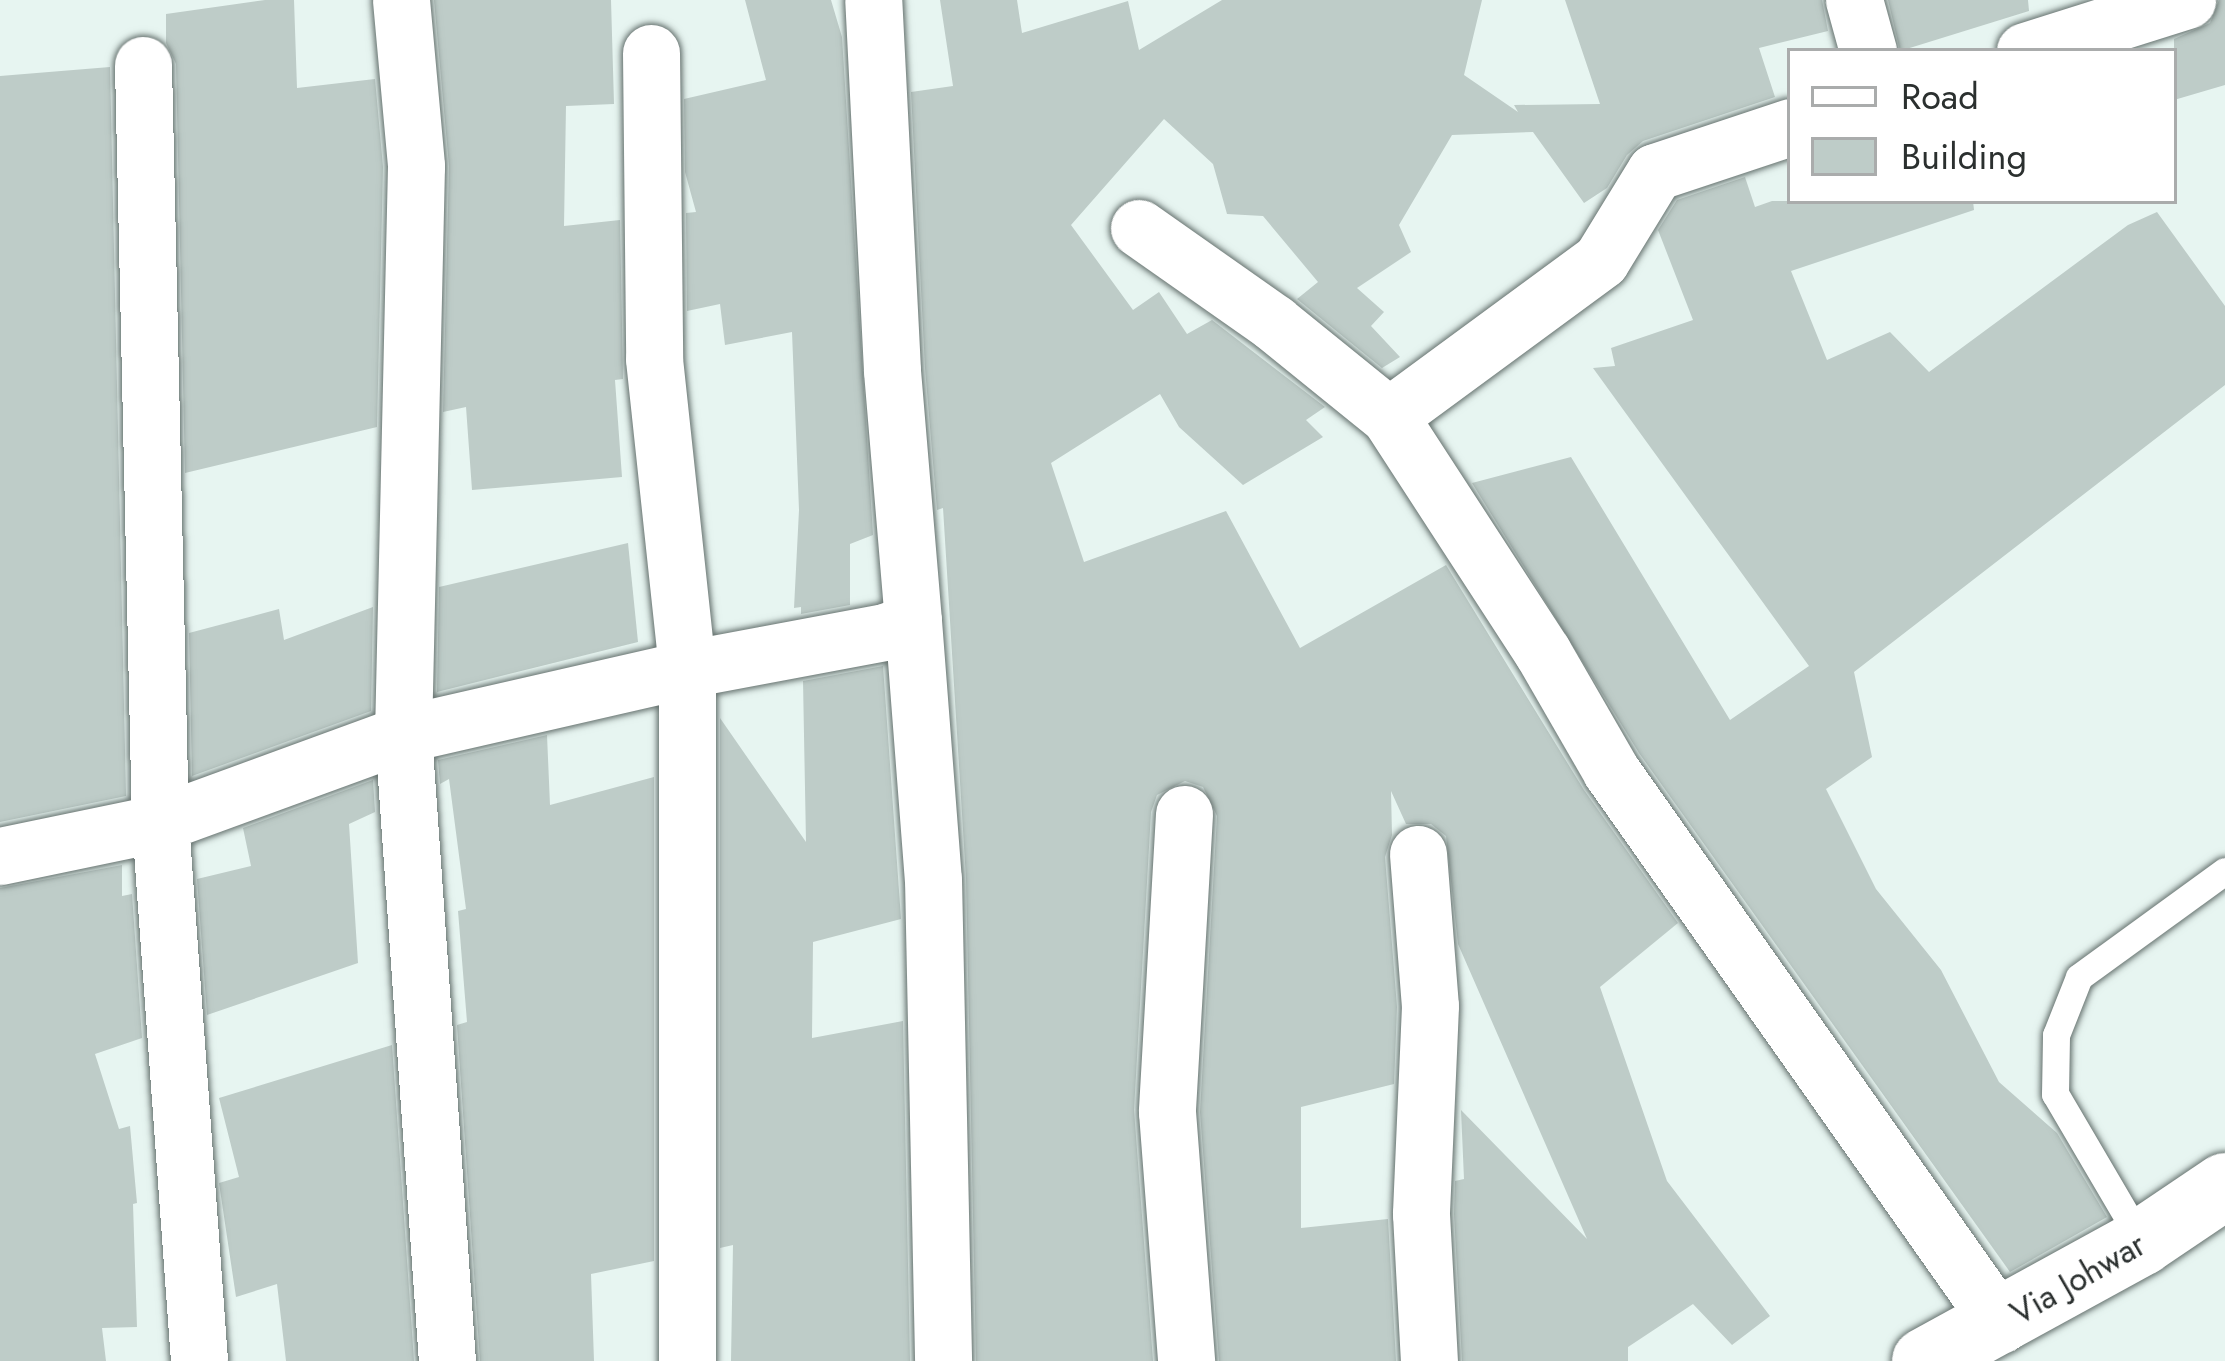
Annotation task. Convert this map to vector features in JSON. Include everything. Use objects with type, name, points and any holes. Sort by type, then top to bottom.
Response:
[{"type":"street","points":[[401,0],[416,166],[403,734],[447,1361]]},
{"type":"street","points":[[873,0],[892,370],[933,879],[943,1361]]},
{"type":"street","points":[[1855,0],[1867,48]]},
{"type":"street","points":[[2035,48],[2187,0]]},
{"type":"street","points":[[2218,0],[2225,8]]},
{"type":"street","points":[[651,53],[654,358],[687,669],[687,1361]]},
{"type":"street","points":[[142,65],[160,824],[199,1361]]},
{"type":"street","points":[[1389,416],[1601,260],[1655,172],[1787,128]]},
{"type":"street","points":[[1138,228],[1274,323],[1389,416],[1544,652],[1611,771],[2001,1324]]},
{"type":"street","points":[[0,856],[160,824],[403,734],[687,669],[886,632],[913,621]]},
{"type":"street","points":[[1184,814],[1167,1112],[1186,1361]]},
{"type":"street","points":[[1418,854],[1430,1006],[1421,1214],[1429,1361]]},
{"type":"street","name":"Via Johwar","points":[[1925,1361],[2001,1324],[2142,1242],[2225,1186]]},
{"type":"lane","points":[[2142,1242],[2055,1094],[2056,1035],[2079,977],[2225,871]]},
{"type":"building","points":[[294,0],[297,88],[375,79],[383,167],[377,427],[185,473],[176,64],[166,43],[166,14]]},
{"type":"building","points":[[434,0],[611,0],[614,104],[566,106],[564,226],[620,220],[623,379],[615,380],[622,477],[472,490],[466,407],[443,412],[449,166]]},
{"type":"building","points":[[745,0],[831,0],[842,37],[873,535],[850,544],[850,605],[801,614],[801,607],[794,608],[799,510],[792,332],[725,345],[720,304],[687,311],[686,213],[696,212],[685,172],[684,99],[766,80]]},
{"type":"building","points":[[940,0],[1017,0],[1022,33],[1128,1],[1139,50],[1222,0],[1482,0],[1464,75],[1518,112],[1514,105],[1600,104],[1565,0],[1822,0],[1828,31],[1759,48],[1775,97],[1643,141],[1627,155],[1607,188],[1584,203],[1533,132],[1452,135],[1399,225],[1411,252],[1357,288],[1384,312],[1371,326],[1400,357],[1382,368],[1297,299],[1318,282],[1263,216],[1227,214],[1213,164],[1164,119],[1071,225],[1133,310],[1159,292],[1187,334],[1212,320],[1325,407],[1306,420],[1323,437],[1243,485],[1179,427],[1160,394],[1051,463],[1084,562],[1226,511],[1300,648],[1446,565],[1584,790],[1678,923],[1600,987],[1667,1181],[1770,1316],[1732,1345],[1693,1304],[1628,1347],[1628,1361],[1462,1361],[1454,1214],[1455,1181],[1464,1179],[1461,1110],[1587,1239],[1458,944],[1446,836],[1431,824],[1406,824],[1391,791],[1392,835],[1385,857],[1397,1007],[1394,1084],[1301,1107],[1301,1228],[1388,1219],[1396,1361],[1219,1361],[1200,1112],[1217,816],[1203,787],[1185,781],[1157,795],[1151,812],[1134,1110],[1153,1361],[976,1361],[966,878],[943,508],[937,510],[925,368],[911,92],[953,86]]},
{"type":"building","points":[[1888,0],[2028,0],[2029,11],[1899,48]]},
{"type":"building","points":[[2219,0],[2225,0],[2225,85],[2177,99],[2174,39],[2210,23]]},
{"type":"building","points":[[110,67],[126,796],[0,822],[0,76]]},
{"type":"building","points":[[1745,177],[1755,207],[1772,201],[1973,204],[1974,210],[1791,271],[1827,360],[1890,332],[1929,372],[2128,225],[2157,212],[2225,306],[2225,385],[1854,672],[1872,757],[1826,789],[1876,889],[1941,970],[1999,1082],[2057,1133],[2107,1217],[2010,1272],[1639,753],[1472,483],[1571,457],[1730,720],[1809,666],[1593,368],[1615,366],[1611,348],[1693,320],[1658,230],[1677,200]]},
{"type":"building","points":[[628,543],[638,642],[437,692],[439,587]]},
{"type":"building","points":[[373,607],[371,711],[192,776],[189,633],[279,609],[284,640]]},
{"type":"building","points":[[883,666],[901,919],[813,942],[812,1038],[903,1021],[910,1361],[731,1361],[733,1245],[720,1248],[720,718],[806,842],[803,681]]},
{"type":"building","points":[[547,735],[550,805],[654,777],[654,1261],[591,1274],[594,1361],[480,1361],[457,1025],[467,1022],[458,911],[466,909],[449,779],[440,784],[438,760]]},
{"type":"building","points":[[373,780],[375,812],[349,824],[358,963],[207,1015],[197,879],[251,866],[243,828]]},
{"type":"building","points":[[122,865],[122,896],[132,894],[142,1038],[95,1054],[119,1129],[130,1126],[137,1203],[133,1204],[137,1327],[102,1328],[106,1361],[0,1361],[0,888]]},
{"type":"building","points":[[392,1045],[414,1361],[286,1361],[277,1284],[236,1297],[219,1183],[239,1177],[219,1098]]}]
